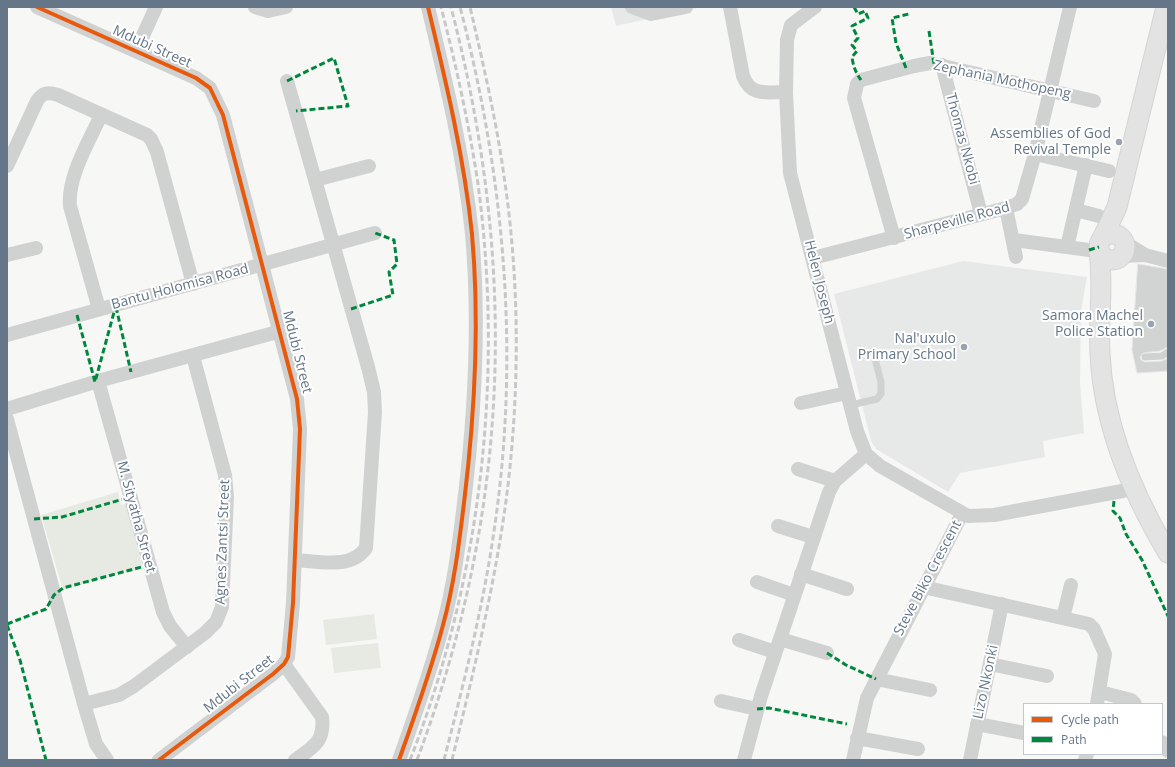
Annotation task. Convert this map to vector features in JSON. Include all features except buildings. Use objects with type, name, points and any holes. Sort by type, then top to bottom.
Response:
[{"type":"street","name":"Mdubi Street","points":[[36,7],[196,78],[205,83],[214,94],[223,115],[281,331],[300,414],[295,560],[289,650],[284,664],[159,760]]},
{"type":"street","points":[[136,51],[156,7]]},
{"type":"street","points":[[255,7],[268,11],[286,7]]},
{"type":"street","points":[[399,760],[426,683],[442,630],[457,561],[473,427],[476,365],[476,307],[467,196],[458,135],[428,7]]},
{"type":"street","points":[[632,7],[651,14],[686,7]]},
{"type":"street","points":[[730,7],[743,76],[747,87],[756,92],[786,92]]},
{"type":"street","name":"Helen Joseph","points":[[814,7],[797,20],[788,31],[786,47],[786,92],[790,173],[849,399],[866,454]]},
{"type":"street","name":"Sharpeville Road","points":[[813,258],[894,238],[1017,204],[1022,199],[1035,154],[1049,90],[1070,7]]},
{"type":"street","points":[[1163,8],[1117,208],[1111,248],[1111,266],[1102,286],[1099,318],[1100,355],[1106,399],[1112,427],[1134,489],[1146,516],[1168,553]]},
{"type":"street","name":"Zephania Mothopeng","points":[[894,238],[854,98],[857,84],[867,78],[922,64],[942,65],[1094,101]]},
{"type":"street","name":"Thomas Nkobi","points":[[942,65],[982,214]]},
{"type":"street","points":[[287,81],[332,246],[368,367],[375,402],[367,542],[362,553],[351,561],[344,562],[295,560]]},
{"type":"street","points":[[7,166],[37,101],[44,93],[49,92],[58,95],[147,135],[154,145],[193,284]]},
{"type":"street","points":[[99,309],[70,206],[69,196],[72,181],[101,115]]},
{"type":"street","points":[[1035,154],[1109,171]]},
{"type":"street","points":[[1067,246],[1086,165]]},
{"type":"street","points":[[315,180],[368,166]]},
{"type":"street","points":[[1006,208],[1014,240],[1016,257]]},
{"type":"street","points":[[1076,210],[1099,216]]},
{"type":"street","name":"Bantu Holomisa Road","points":[[7,335],[375,233]]},
{"type":"street","points":[[1014,240],[1067,246],[1111,248],[1168,261]]},
{"type":"street","points":[[7,256],[36,248]]},
{"type":"street","points":[[7,408],[98,381],[281,331]]},
{"type":"street","name":"Agnes Zantsi Street","points":[[84,704],[126,691],[211,628],[220,616],[222,607],[227,497],[223,464],[193,356]]},
{"type":"street","name":"M. Sityatha Street","points":[[98,381],[163,612],[170,626],[187,647]]},
{"type":"street","points":[[801,403],[849,399]]},
{"type":"street","points":[[7,419],[84,704],[96,744],[107,760]]},
{"type":"street","points":[[744,760],[757,709],[813,537],[829,492],[836,482],[866,454],[880,466],[962,514]]},
{"type":"street","points":[[798,469],[836,482]]},
{"type":"street","name":"Steve Biko Crescent","points":[[853,760],[867,698],[962,514],[972,516],[994,515],[1134,489]]},
{"type":"street","points":[[778,526],[813,537]]},
{"type":"street","points":[[801,574],[847,589]]},
{"type":"street","points":[[758,582],[794,595]]},
{"type":"street","points":[[1063,618],[1071,585]]},
{"type":"street","points":[[923,587],[1089,624],[1094,629],[1105,654],[1098,698],[1126,698],[1134,703]]},
{"type":"street","name":"Lizo Nkonki","points":[[970,760],[1002,604]]},
{"type":"street","points":[[780,639],[827,653]]},
{"type":"street","points":[[739,640],[775,652]]},
{"type":"street","points":[[284,664],[302,687],[322,717],[323,727],[321,737],[316,744],[295,760]]},
{"type":"street","points":[[990,664],[1047,676]]},
{"type":"street","points":[[876,679],[930,690]]},
{"type":"street","points":[[721,701],[757,709]]},
{"type":"street","points":[[977,724],[1023,733]]},
{"type":"street","points":[[857,738],[918,749]]},
{"type":"lane","points":[[849,399],[877,399],[881,394],[881,382],[874,351]]},
{"type":"lane","points":[[1145,357],[1162,356],[1168,352]]},
{"type":"shaded area","points":[[611,7],[702,7],[616,26]]},
{"type":"shaded area","name":"Nal'uxulo Primary School","points":[[963,261],[1087,277],[1081,310],[1080,383],[1084,433],[1043,441],[1045,457],[960,473],[948,492],[876,449],[871,441],[834,294]]},
{"type":"shaded area","points":[[118,492],[121,505],[126,504],[143,569],[120,573],[63,590],[41,515]]},
{"type":"shaded area","points":[[374,614],[377,639],[326,645],[323,620]]},
{"type":"shaded area","points":[[378,643],[381,668],[334,673],[331,648]]},
{"type":"railway","points":[[410,760],[434,691],[454,621],[470,549],[480,476],[487,403],[488,330],[485,257],[478,184],[462,95],[441,7]]},
{"type":"railway","points":[[417,760],[448,666],[471,573],[487,480],[494,386],[494,293],[487,199],[473,103],[451,7]]},
{"type":"railway","points":[[444,760],[473,643],[485,584],[495,524],[502,459],[506,394],[507,329],[497,199],[488,134],[460,7]]},
{"type":"railway","points":[[452,760],[468,696],[501,534],[511,461],[516,379],[515,298],[509,216],[497,133],[470,7]]},
{"type":"marked path","points":[[854,7],[858,14],[865,11],[868,18],[852,26],[858,38],[852,45],[857,51],[852,57],[852,60],[861,80]]},
{"type":"marked path","points":[[906,68],[896,43],[892,18],[909,14]]},
{"type":"marked path","points":[[929,31],[934,64]]},
{"type":"marked path","points":[[287,81],[334,58],[348,106],[296,111]]},
{"type":"marked path","points":[[351,309],[393,295],[389,272],[397,264],[394,240],[375,233]]},
{"type":"marked path","points":[[1089,250],[1099,247]]},
{"type":"marked path","points":[[77,315],[95,382],[116,305]]},
{"type":"marked path","points":[[116,307],[131,372]]},
{"type":"marked path","points":[[34,519],[62,517],[130,497]]},
{"type":"marked path","points":[[1114,501],[1113,511],[1120,518],[1126,534],[1142,560],[1168,616]]},
{"type":"marked path","points":[[7,624],[46,609],[54,595],[63,588],[149,565]]},
{"type":"marked path","points":[[7,625],[20,660],[46,760]]},
{"type":"marked path","points":[[827,653],[846,665],[876,679]]},
{"type":"marked path","points":[[757,709],[769,708],[847,724]]},
{"type":"cycle path","points":[[37,7],[196,78],[210,88],[223,115],[297,399],[300,429],[293,603],[288,657],[284,664],[273,674],[159,760]]},
{"type":"cycle path","points":[[399,760],[433,659],[443,625],[453,580],[468,469],[475,368],[476,301],[469,205],[454,120],[428,7]]},
{"type":"place","name":"Assemblies of God Revival Temple","points":[[1119,142]]},
{"type":"place","name":"Samora Machel Police Station","points":[[1151,324]]},
{"type":"place","name":"Nal'uxulo Primary School","points":[[964,347]]}]
